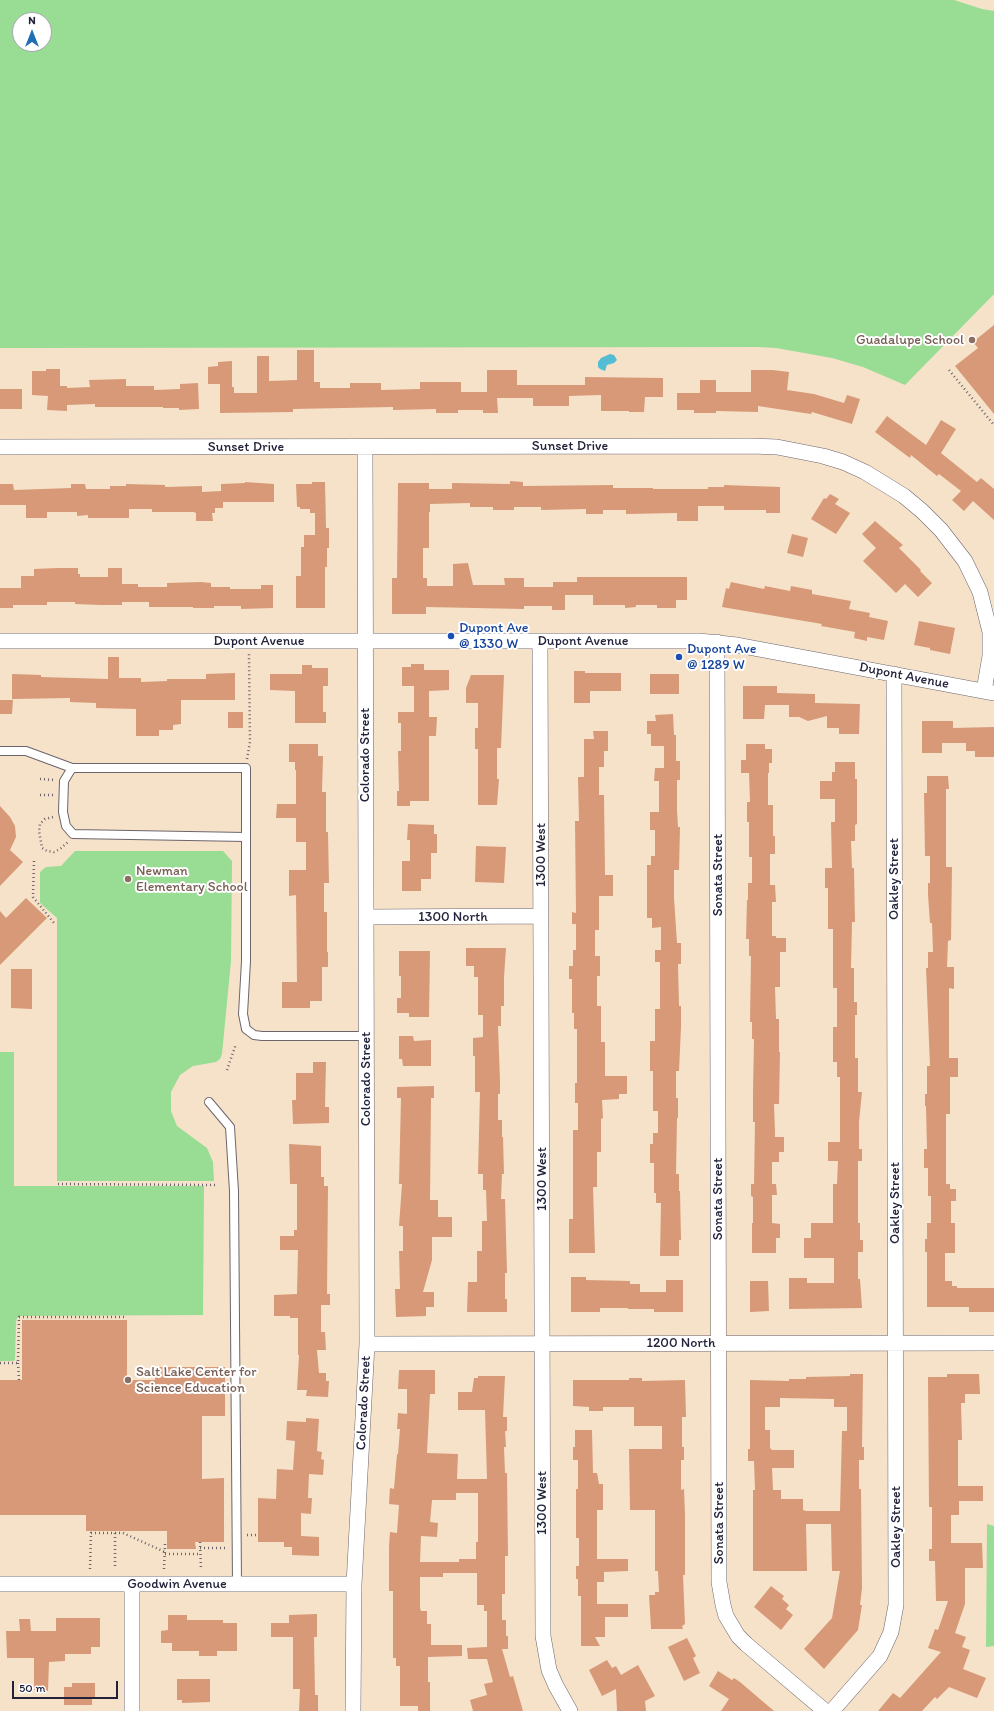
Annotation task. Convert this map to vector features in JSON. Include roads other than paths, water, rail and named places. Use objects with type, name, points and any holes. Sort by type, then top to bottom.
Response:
[{"type":"street","name":"Sunset Drive","points":[[0,447],[752,446],[800,451],[843,462],[885,483],[922,511],[941,530],[965,561],[980,592],[990,632],[989,692]]},
{"type":"street","name":"Colorado Street","points":[[353,1711],[354,1584],[367,1344],[365,447]]},
{"type":"street","name":"Dupont Avenue","points":[[0,641],[717,642],[989,692]]},
{"type":"street","name":"1300 West","points":[[540,641],[543,1636],[549,1670],[570,1711]]},
{"type":"street","name":"Sonata Street","points":[[717,642],[719,1582],[722,1605],[732,1626],[746,1644],[825,1711]]},
{"type":"street","name":"Oakley Street","points":[[832,1711],[880,1656],[886,1644],[894,1619],[896,1605],[894,674]]},
{"type":"street","name":"1300 North","points":[[366,917],[541,916]]},
{"type":"street","name":"1200 North","points":[[367,1344],[994,1343]]},
{"type":"street","name":"Goodwin Avenue","points":[[0,1584],[354,1584]]},
{"type":"street","points":[[132,1584],[132,1711]]},
{"type":"lane","points":[[0,751],[26,751],[72,768],[246,768],[246,961],[243,1014],[246,1029],[254,1035],[262,1036],[366,1036]]},
{"type":"lane","points":[[72,768],[64,781],[63,812],[66,826],[73,834],[246,837]]},
{"type":"lane","points":[[209,1102],[230,1127],[234,1191],[237,1584]]},
{"type":"water","points":[[610,354],[614,355],[617,360],[614,363],[607,365],[605,371],[600,369],[598,367],[598,362],[601,358]]},
{"type":"place","name":"Guadalupe School","points":[[972,340]]},
{"type":"place","name":"Dupont Ave @ 1330 W","points":[[451,636]]},
{"type":"place","name":"Dupont Ave @ 1289 W","points":[[679,657]]},
{"type":"place","name":"Newman Elementary School","points":[[128,879]]},
{"type":"place","name":"Salt Lake Center for Science Education","points":[[128,1380]]}]
